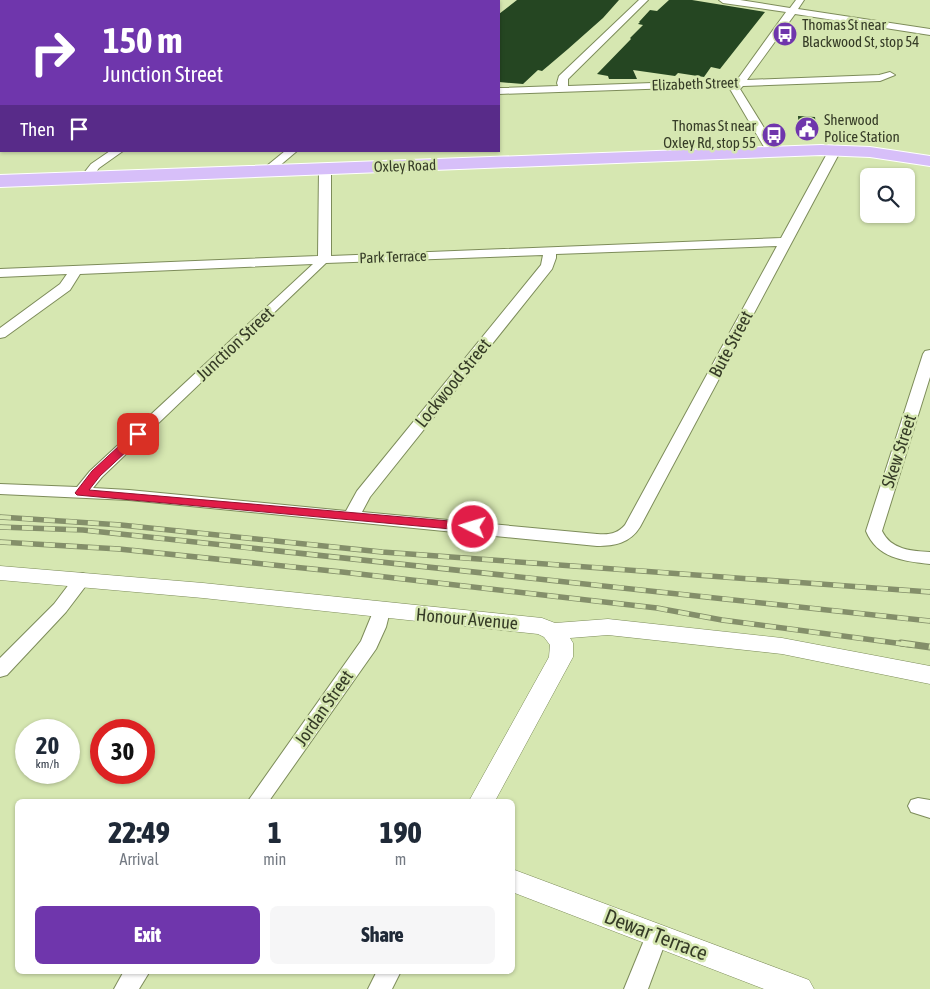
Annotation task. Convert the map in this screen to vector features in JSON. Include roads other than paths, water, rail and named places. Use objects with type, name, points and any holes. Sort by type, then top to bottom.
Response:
[{"type":"main road","name":"Oxley Road","points":[[0,181],[835,150],[880,153],[930,161]]},
{"type":"street","points":[[565,89],[562,83],[564,78],[644,0]]},
{"type":"street","points":[[723,0],[930,32]]},
{"type":"street","points":[[774,152],[736,89],[738,82],[800,0]]},
{"type":"street","name":"Elizabeth Street","points":[[500,91],[880,78],[890,75]]},
{"type":"street","name":"Bute Street","points":[[352,515],[606,541],[624,536],[632,527],[835,150]]},
{"type":"street","points":[[86,178],[95,166],[116,152]]},
{"type":"street","points":[[267,171],[291,152]]},
{"type":"street","points":[[322,260],[325,255],[325,169]]},
{"type":"street","name":"Park Terrace","points":[[0,273],[785,242]]},
{"type":"street","name":"Lockwood Street","points":[[352,515],[363,495],[547,266],[550,258],[549,250]]},
{"type":"street","name":"Junction Street","points":[[81,493],[96,474],[319,265],[322,260]]},
{"type":"street","points":[[0,334],[65,286],[72,279],[75,270]]},
{"type":"street","name":"Skew Street","points":[[930,354],[875,527],[875,536],[884,546],[899,554],[930,558]]},
{"type":"street","points":[[0,489],[81,493],[352,515]]},
{"type":"street","name":"Honour Avenue","points":[[0,573],[82,579],[542,626],[552,631],[608,627],[782,646],[930,675]]},
{"type":"street","points":[[0,670],[60,608],[82,579]]},
{"type":"street","name":"Jordan Street","points":[[259,799],[370,644],[381,611]]},
{"type":"street","points":[[483,799],[561,657],[562,643],[552,631]]},
{"type":"street","name":"Dewar Terrace","points":[[515,881],[799,989]]},
{"type":"street","points":[[636,989],[657,935]]},
{"type":"street","points":[[126,989],[136,974]]},
{"type":"street","points":[[380,989],[388,974]]},
{"type":"railway","points":[[0,517],[121,525],[382,552],[930,592]]},
{"type":"railway","points":[[0,527],[83,530],[930,621]]},
{"type":"railway","points":[[0,542],[119,549],[342,572],[657,608],[722,620],[911,645]]},
{"type":"railway","points":[[901,643],[930,647]]},
{"type":"place","name":"Thomas St near Blackwood St, stop 54","points":[[785,34]]},
{"type":"place","name":"Sherwood Police Station","points":[[807,129]]},
{"type":"place","name":"Thomas St near Oxley Rd, stop 55","points":[[774,135]]}]
